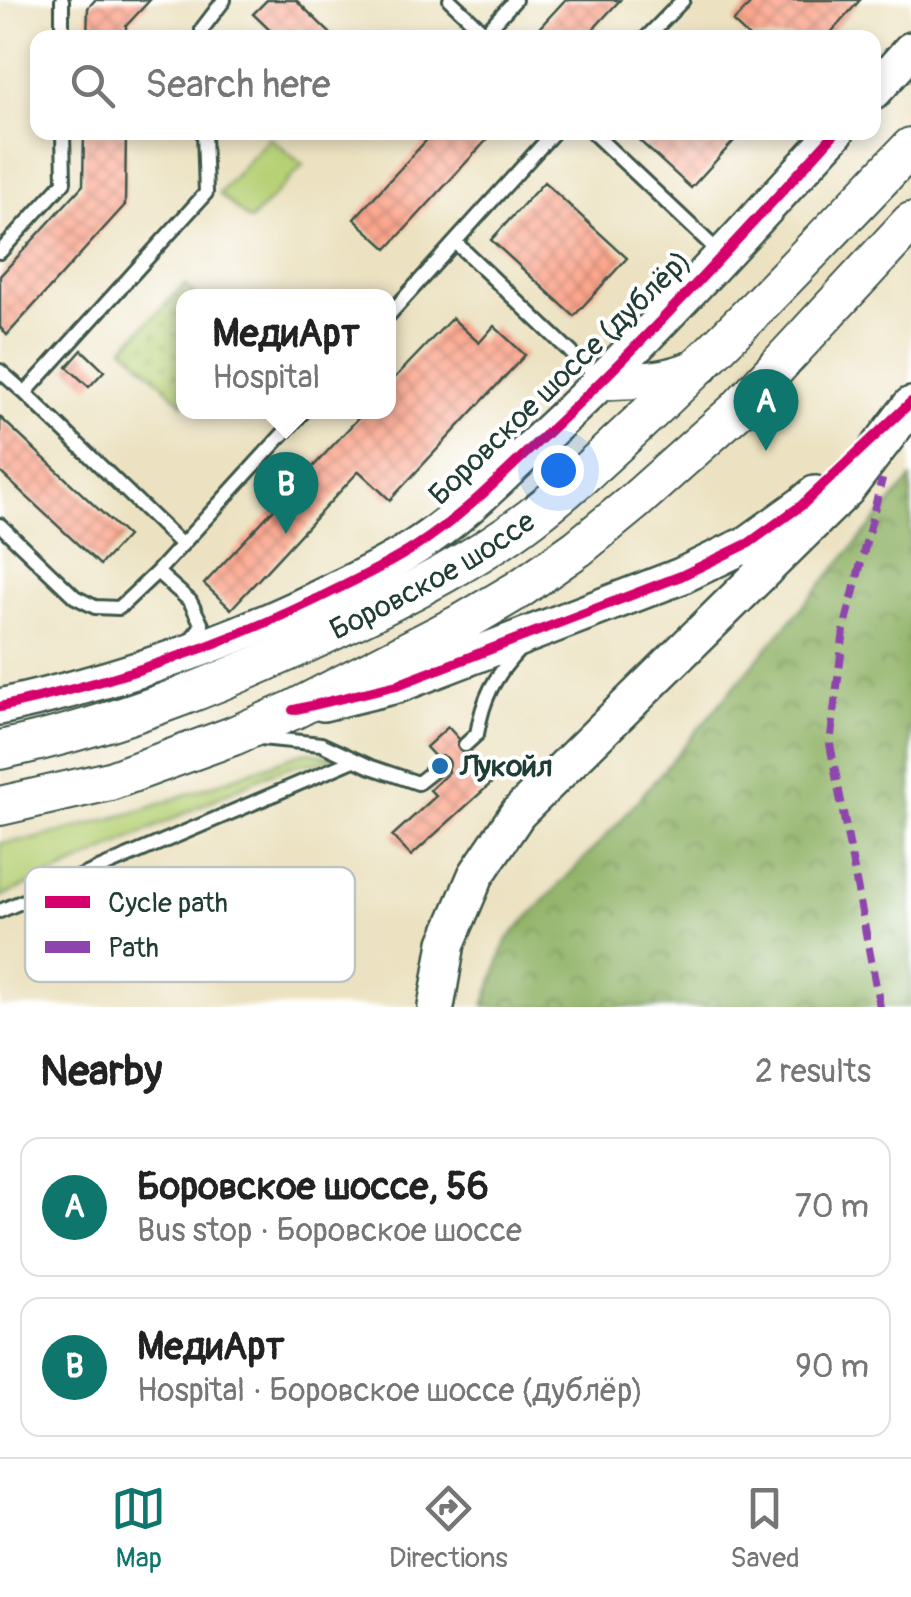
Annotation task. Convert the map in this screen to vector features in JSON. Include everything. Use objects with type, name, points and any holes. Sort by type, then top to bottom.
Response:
[{"type":"main road","name":"Боровское шоссе","points":[[0,750],[93,728],[272,660],[430,581],[503,537],[571,486],[702,364],[911,146]]},
{"type":"main road","name":"Боровское шоссе","points":[[0,806],[110,780],[234,736],[293,710],[518,590],[578,548],[736,411],[911,222]]},
{"type":"street","points":[[881,83],[911,50]]},
{"type":"street","name":"Боровское шоссе (дублёр)","points":[[0,707],[177,659],[288,614],[416,547],[482,495],[602,382],[829,140]]},
{"type":"street","points":[[602,382],[678,376],[702,364]]},
{"type":"street","points":[[293,710],[398,685],[681,576],[748,542],[802,506],[911,404]]},
{"type":"street","points":[[436,1007],[447,943],[476,876],[518,813],[846,490],[911,404]]},
{"type":"street","points":[[0,737],[93,728]]},
{"type":"lane","points":[[62,0],[62,30]]},
{"type":"lane","points":[[202,30],[224,0]]},
{"type":"lane","points":[[450,0],[483,30]]},
{"type":"lane","points":[[492,30],[515,0]]},
{"type":"lane","points":[[654,30],[683,0]]},
{"type":"lane","points":[[0,252],[64,182],[63,140]]},
{"type":"lane","points":[[25,393],[206,192],[204,140]]},
{"type":"lane","points":[[396,307],[547,140]]},
{"type":"lane","points":[[600,140],[722,256]]},
{"type":"lane","points":[[455,242],[602,382]]},
{"type":"lane","points":[[0,371],[182,545]]},
{"type":"lane","points":[[0,525],[75,596],[95,606],[118,608],[157,572],[296,419]]},
{"type":"lane","points":[[157,572],[190,601],[202,626],[177,659]]},
{"type":"lane","points":[[464,745],[478,734],[482,706],[507,664],[553,626]]},
{"type":"lane","points":[[234,736],[321,744],[418,783],[442,764]]},
{"type":"lane","points":[[103,867],[354,760]]},
{"type":"lane","points":[[0,911],[25,900]]},
{"type":"green space","points":[[266,140],[273,140],[303,165],[250,221],[219,194]]},
{"type":"green space","points":[[176,294],[176,397],[124,347]]},
{"type":"green space","points":[[911,479],[911,1007],[484,1007],[506,941],[620,821]]},
{"type":"green space","points":[[302,753],[333,757],[270,773],[70,867],[25,867],[25,886],[0,897],[0,843],[34,839],[143,810]]},
{"type":"building","points":[[95,0],[150,0],[126,30],[87,30],[88,8]]},
{"type":"building","points":[[267,0],[296,0],[327,30],[270,30],[253,14]]},
{"type":"building","points":[[565,0],[620,0],[592,30],[537,30]]},
{"type":"building","points":[[754,0],[860,0],[833,30],[742,30],[733,22]]},
{"type":"building","points":[[84,140],[126,140],[125,205],[7,335],[0,327],[0,276],[83,185]]},
{"type":"building","points":[[427,140],[487,140],[387,249],[354,219]]},
{"type":"building","points":[[639,140],[735,140],[691,188]]},
{"type":"building","points":[[544,182],[627,258],[574,316],[491,240]]},
{"type":"building","points":[[452,318],[479,343],[494,326],[525,355],[390,500],[359,471],[231,609],[204,584],[357,419],[396,419],[396,377]]},
{"type":"building","points":[[82,350],[104,371],[89,387],[67,367]]},
{"type":"building","points":[[0,417],[127,536],[100,565],[0,472]]},
{"type":"building","points":[[448,727],[496,779],[411,856],[392,836],[436,796],[430,790],[449,772],[426,747]]},
{"type":"marked path","points":[[880,1007],[830,744],[844,630],[882,479]]},
{"type":"cycle path","points":[[0,707],[129,673],[213,644],[355,580],[432,535],[481,496],[580,402],[829,140]]},
{"type":"cycle path","points":[[293,710],[397,685],[681,576],[749,543],[802,505],[911,402]]},
{"type":"place","name":"Боровское шоссе, 56","points":[[766,451]]},
{"type":"place","name":"МедиАрт","points":[[286,534]]},
{"type":"place","name":"Лукойл","points":[[440,766]]}]
